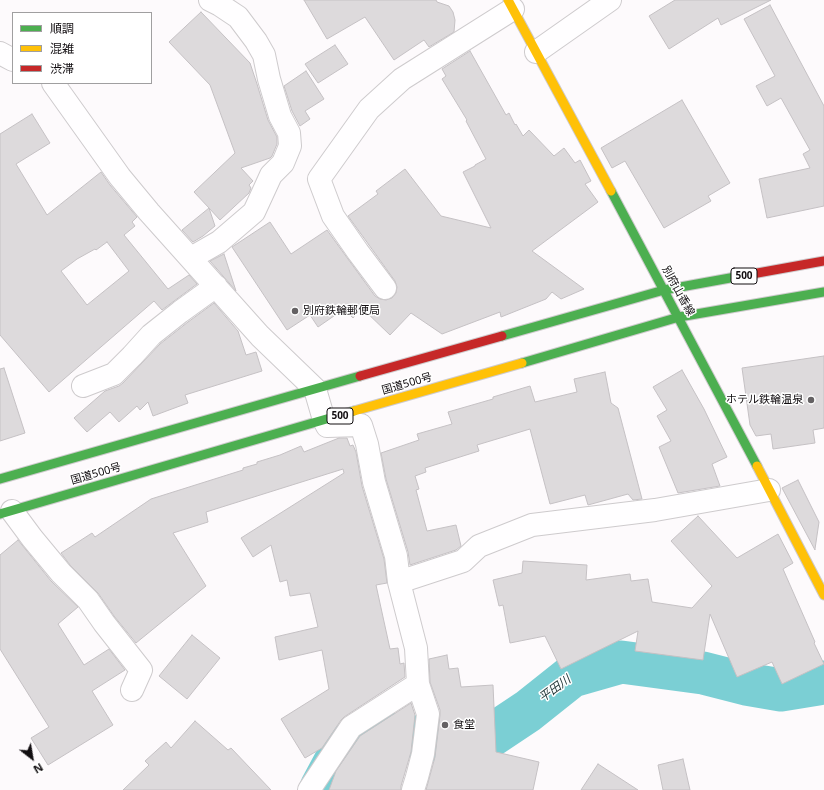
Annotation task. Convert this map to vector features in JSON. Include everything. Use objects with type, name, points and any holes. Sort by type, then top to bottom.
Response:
[{"type":"main road","name":"別府山香線","points":[[511,5],[679,317],[824,595]]},
{"type":"main road","name":"国道500号","points":[[0,479],[664,290],[824,261]]},
{"type":"main road","name":"国道500号","points":[[6,513],[679,317],[824,292]]},
{"type":"street","points":[[191,258],[219,242],[254,212],[271,175],[284,163],[290,146],[289,133],[278,109],[268,79],[264,55],[256,40],[238,18],[220,5],[210,0]]},
{"type":"street","points":[[536,52],[610,0]]},
{"type":"street","points":[[385,288],[333,216],[319,179],[369,109],[396,84],[511,5]]},
{"type":"street","points":[[0,53],[12,59]]},
{"type":"street","points":[[54,84],[120,177],[149,212],[260,336],[315,389],[327,426],[361,425],[367,444],[374,482],[396,556],[399,582],[416,648],[418,684],[428,714],[423,754],[413,790]]},
{"type":"street","points":[[83,386],[114,374],[151,335],[216,286]]},
{"type":"street","points":[[399,582],[463,561],[478,546],[532,525],[655,510],[769,490]]},
{"type":"street","points":[[6,513],[32,538],[61,573],[88,600],[141,670],[132,690]]},
{"type":"street","points":[[309,790],[351,727],[418,684]]},
{"type":"building","points":[[304,0],[436,0],[437,2],[449,6],[453,12],[455,20],[454,32],[429,47],[424,40],[394,60],[365,17],[327,39]]},
{"type":"building","points":[[675,0],[771,0],[721,25],[718,18],[669,49],[649,16]]},
{"type":"building","points":[[770,5],[824,106],[824,206],[767,218],[759,179],[810,168],[803,154],[810,150],[781,98],[767,106],[756,86],[775,76],[744,19]]},
{"type":"building","points":[[201,12],[250,63],[268,120],[277,137],[277,144],[270,158],[241,168],[253,181],[249,185],[251,188],[249,193],[220,220],[194,192],[235,153],[210,85],[169,42]]},
{"type":"building","points":[[335,45],[348,64],[318,83],[305,64]]},
{"type":"building","points":[[470,51],[506,115],[509,113],[523,136],[529,130],[554,156],[564,148],[575,163],[580,160],[591,181],[585,184],[598,202],[532,251],[584,289],[561,299],[552,292],[546,299],[501,317],[500,312],[442,334],[411,313],[390,335],[362,308],[353,318],[344,309],[318,327],[310,315],[287,330],[232,247],[270,222],[291,254],[327,230],[375,296],[386,300],[392,298],[396,293],[397,287],[395,281],[348,216],[378,194],[376,191],[405,169],[441,216],[491,228],[463,172],[486,159],[466,121],[467,120],[442,79],[446,76],[442,69]]},
{"type":"building","points":[[306,71],[324,99],[305,111],[310,119],[300,126],[292,111],[284,86]]},
{"type":"building","points":[[682,100],[730,183],[708,196],[711,201],[664,228],[625,161],[612,168],[601,148]]},
{"type":"building","points":[[32,114],[50,143],[16,164],[47,215],[101,172],[137,217],[132,222],[135,226],[124,235],[168,289],[189,275],[197,284],[162,310],[154,301],[49,392],[0,335],[0,134]],"holes":[[[107,242],[129,271],[87,305],[61,271],[77,259],[95,249],[96,250]]]},
{"type":"building","points":[[209,208],[215,226],[193,242],[182,230]]},
{"type":"building","points":[[224,254],[236,291],[210,261]]},
{"type":"building","points":[[214,303],[238,331],[246,355],[256,352],[262,371],[185,395],[188,403],[153,416],[148,402],[140,410],[137,406],[119,422],[110,412],[87,432],[74,418],[105,391],[123,383],[160,344]]},
{"type":"building","points":[[824,356],[824,428],[813,430],[815,443],[773,449],[771,434],[756,436],[750,425],[742,368]]},
{"type":"building","points":[[4,368],[25,433],[0,441],[0,369]]},
{"type":"building","points":[[682,370],[704,409],[727,457],[712,464],[720,486],[678,493],[659,447],[671,441],[657,416],[667,410],[653,387]]},
{"type":"building","points":[[605,372],[611,403],[618,408],[642,499],[633,500],[628,494],[588,505],[585,495],[550,504],[530,429],[477,445],[479,451],[425,468],[426,472],[415,476],[419,489],[416,490],[427,531],[456,525],[461,546],[456,550],[410,565],[408,552],[386,479],[381,453],[419,440],[417,434],[452,424],[448,412],[493,399],[493,397],[530,386],[535,402],[577,392],[574,379]]},
{"type":"building","points":[[339,438],[347,438],[350,446],[353,445],[356,452],[362,486],[384,559],[387,583],[376,585],[390,649],[398,648],[400,664],[404,663],[405,677],[344,717],[322,748],[305,758],[281,719],[329,689],[322,650],[279,660],[275,637],[318,627],[310,593],[290,596],[287,580],[280,582],[271,545],[253,557],[241,538],[344,473],[343,469],[206,512],[208,522],[173,533],[206,586],[136,643],[98,593],[70,565],[61,553],[92,533],[95,537],[151,499],[243,470],[243,468],[257,464],[257,462],[280,455],[301,446],[304,452]]},
{"type":"building","points":[[798,480],[819,522],[815,550],[782,488]]},
{"type":"building","points":[[698,516],[737,558],[778,534],[793,563],[783,569],[824,664],[782,684],[772,662],[737,677],[710,614],[703,660],[635,651],[638,631],[561,669],[545,636],[510,643],[503,605],[499,606],[493,580],[522,573],[523,561],[587,565],[586,580],[630,574],[631,581],[648,579],[652,602],[692,608],[712,586],[671,541]]},
{"type":"building","points":[[18,540],[51,581],[78,607],[58,624],[84,665],[109,649],[125,670],[92,691],[113,725],[48,765],[31,738],[49,727],[0,649],[0,555]]},
{"type":"building","points":[[192,635],[220,658],[187,699],[159,676]]},
{"type":"building","points":[[447,655],[449,669],[458,668],[461,687],[493,685],[496,752],[539,762],[533,790],[426,790],[435,757],[440,715],[440,710],[430,682],[429,659]]},
{"type":"building","points":[[411,703],[415,715],[411,752],[401,790],[329,790],[336,771],[360,736]]},
{"type":"building","points":[[195,721],[228,750],[231,748],[271,790],[123,790],[149,765],[145,761],[166,742],[171,748]]},
{"type":"building","points":[[683,759],[690,790],[663,790],[658,765]]},
{"type":"building","points":[[598,764],[638,790],[581,790]]},
{"type":"waterway","name":"平田川","points":[[321,788],[336,760],[351,742],[368,733],[374,732],[448,742],[492,735],[528,711],[572,676],[621,662],[703,673],[746,684],[781,690],[824,682]]},
{"type":"traffic: fast","points":[[611,191],[757,466]]},
{"type":"traffic: fast","points":[[502,336],[664,290],[741,276]]},
{"type":"traffic: fast","points":[[522,363],[679,317],[824,292]]},
{"type":"traffic: fast","points":[[0,479],[360,376]]},
{"type":"traffic: fast","points":[[0,514],[354,411]]},
{"type":"traffic: slow","points":[[508,0],[611,191]]},
{"type":"traffic: slow","points":[[354,411],[522,363]]},
{"type":"traffic: slow","points":[[757,466],[824,595]]},
{"type":"traffic: jam","points":[[741,276],[824,261]]},
{"type":"traffic: jam","points":[[360,376],[502,336]]},
{"type":"place","name":"別府鉄輪郵便局","points":[[295,311]]},
{"type":"place","name":"ホテル鉄輪温泉","points":[[811,400]]},
{"type":"place","name":"食堂","points":[[445,725]]}]
